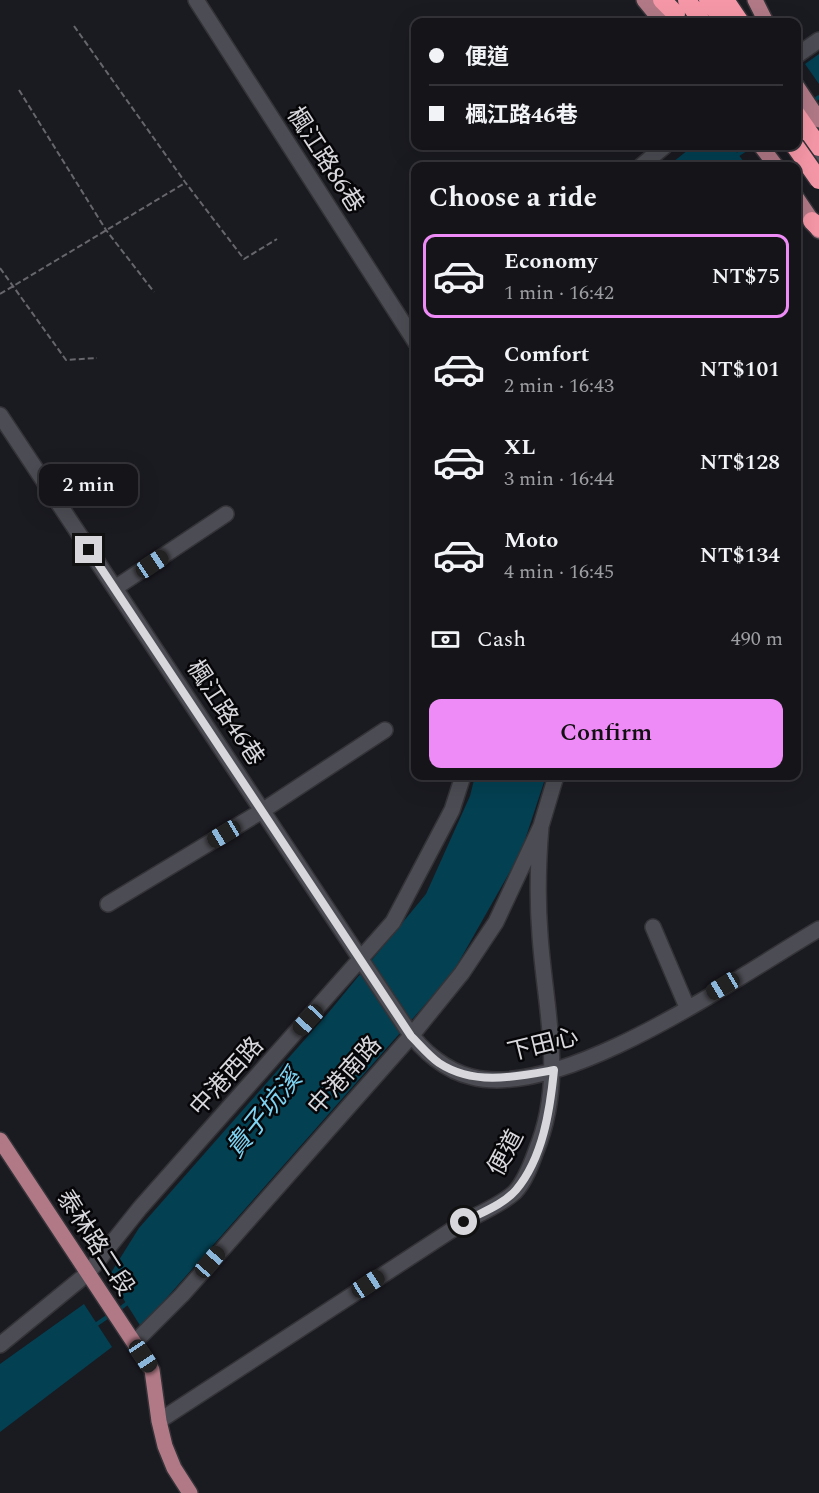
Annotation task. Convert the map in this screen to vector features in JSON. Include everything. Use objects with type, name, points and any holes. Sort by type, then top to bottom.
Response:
[{"type":"highway","points":[[662,0],[676,12],[692,18]]},
{"type":"highway","points":[[707,0],[717,18]]},
{"type":"highway","points":[[707,0],[722,18]]},
{"type":"highway","points":[[724,0],[737,18]]},
{"type":"highway","points":[[801,121],[819,147]]},
{"type":"highway","points":[[798,150],[819,180]]},
{"type":"main road","points":[[644,0],[676,12]]},
{"type":"main road","points":[[735,0],[747,18]]},
{"type":"main road","points":[[755,0],[764,18]]},
{"type":"main road","points":[[801,93],[819,120]]},
{"type":"main road","points":[[801,204],[817,227]]},
{"type":"main road","name":"泰林路二段","points":[[0,1140],[152,1370],[159,1421]]},
{"type":"main road","points":[[159,1421],[174,1468],[190,1493]]},
{"type":"street","name":"楓江路86巷","points":[[196,0],[411,335]]},
{"type":"street","points":[[801,53],[819,40]]},
{"type":"street","points":[[646,162],[660,150]]},
{"type":"street","points":[[801,167],[819,154]]},
{"type":"street","name":"楓江路46巷","points":[[0,415],[409,1033]]},
{"type":"street","points":[[115,588],[226,514]]},
{"type":"street","points":[[108,904],[262,811],[385,730]]},
{"type":"street","name":"中港西路","points":[[0,1346],[92,1279],[140,1208],[362,963],[393,922],[452,810],[462,780]]},
{"type":"street","name":"中港南路","points":[[132,1339],[182,1295],[462,972],[496,922],[541,826],[555,780]]},
{"type":"street","name":"便道","points":[[159,1421],[515,1191],[527,1172],[542,1137],[551,1106],[554,1070],[540,935],[537,879],[541,826]]},
{"type":"street","points":[[653,927],[687,1007]]},
{"type":"street","name":"下田心","points":[[409,1033],[439,1063],[472,1077],[510,1079],[554,1070],[633,1039],[819,929]]},
{"type":"path","points":[[74,26],[185,182],[244,259],[277,239]]},
{"type":"path","points":[[19,90],[106,230],[154,292]]},
{"type":"path","points":[[0,294],[185,182]]},
{"type":"path","points":[[0,268],[66,360],[97,358]]},
{"type":"water","points":[[819,54],[819,84],[805,64]]},
{"type":"water","points":[[688,150],[735,150],[744,162],[673,162]]},
{"type":"water","points":[[474,780],[545,780],[521,852],[452,974],[141,1327],[109,1276],[139,1228],[329,1012],[426,894],[470,796]]},
{"type":"water","points":[[84,1304],[112,1347],[0,1432],[0,1364]]},
{"type":"waterway","name":"貴子坑溪","points":[[812,102],[819,97]]},
{"type":"waterway","name":"貴子坑溪","points":[[734,157],[745,150]]},
{"type":"waterway","name":"貴子坑溪","points":[[117,1311],[130,1301]]},
{"type":"waterway","name":"貴子坑溪","points":[[94,1326],[110,1315]]},
{"type":"route","points":[[89,550],[411,1036],[439,1063],[472,1077],[510,1079],[554,1070],[551,1106],[542,1137],[527,1172],[515,1191],[494,1206],[464,1222]]}]
